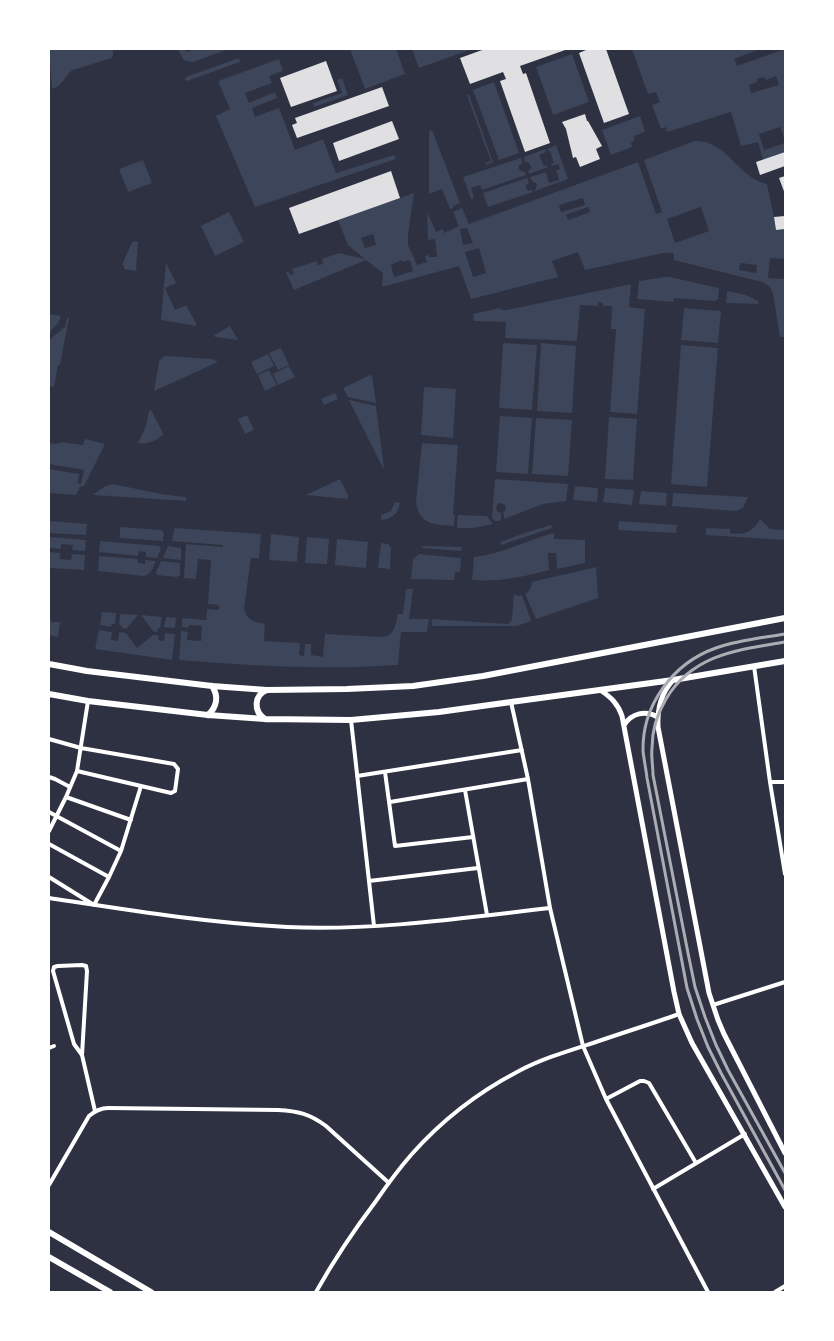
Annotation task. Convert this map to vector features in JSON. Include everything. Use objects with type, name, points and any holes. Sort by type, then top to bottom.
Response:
[{"type":"main road","points":[[49,664],[87,671],[212,686],[267,690],[413,686],[483,676],[785,618]]},
{"type":"main road","points":[[49,694],[88,701],[208,715],[265,719],[350,720],[439,712],[674,680],[785,661]]},
{"type":"main road","points":[[208,715],[214,709],[216,701],[216,693],[212,686]]},
{"type":"main road","points":[[265,719],[259,714],[256,701],[260,694],[267,690]]},
{"type":"main road","points":[[49,1232],[150,1292]]},
{"type":"main road","points":[[49,1257],[110,1292]]},
{"type":"street","points":[[754,666],[770,782],[785,874]]},
{"type":"street","points":[[674,680],[669,685],[661,699],[658,727],[707,981],[713,1005],[724,1034],[785,1153]]},
{"type":"street","points":[[600,690],[607,694],[617,704],[622,716],[674,992],[680,1014],[692,1043],[745,1134],[785,1207]]},
{"type":"street","points":[[49,831],[77,771],[88,701]]},
{"type":"street","points":[[511,702],[528,779],[550,908],[583,1046],[606,1099],[708,1292]]},
{"type":"street","points":[[624,725],[630,718],[639,713],[649,713],[658,717]]},
{"type":"street","points":[[350,720],[374,926]]},
{"type":"street","points":[[49,739],[81,748],[174,764],[178,769],[175,790],[172,793],[77,771]]},
{"type":"street","points":[[357,776],[522,750]]},
{"type":"street","points":[[385,772],[395,846],[473,837]]},
{"type":"street","points":[[49,777],[70,787]]},
{"type":"street","points":[[390,802],[528,779]]},
{"type":"street","points":[[770,782],[785,782]]},
{"type":"street","points":[[94,905],[109,877],[120,851],[142,786]]},
{"type":"street","points":[[465,790],[487,915]]},
{"type":"street","points":[[66,797],[131,820]]},
{"type":"street","points":[[49,812],[120,851]]},
{"type":"street","points":[[49,844],[109,877]]},
{"type":"street","points":[[368,881],[478,868]]},
{"type":"street","points":[[49,877],[94,905]]},
{"type":"street","points":[[49,898],[198,919],[286,927],[374,926],[550,908]]},
{"type":"street","points":[[82,1056],[74,1044],[53,974],[53,969],[56,966],[85,965],[87,968],[82,1056],[95,1111]]},
{"type":"street","points":[[713,1005],[785,982]]},
{"type":"street","points":[[316,1292],[365,1214],[410,1156],[434,1131],[460,1108],[493,1085],[518,1071],[550,1057],[680,1014]]},
{"type":"street","points":[[49,1048],[54,1046]]},
{"type":"street","points":[[606,1099],[640,1081],[649,1083],[696,1163]]},
{"type":"street","points":[[49,1185],[83,1124],[89,1116],[101,1108],[278,1110],[303,1113],[316,1118],[326,1126],[389,1183]]},
{"type":"street","points":[[654,1189],[745,1134]]},
{"type":"street","points":[[775,1292],[785,1286]]},
{"type":"shaded area","points":[[49,49],[113,49],[113,56],[112,58],[73,70],[67,75],[60,85],[52,89]]},
{"type":"shaded area","points":[[178,49],[185,49],[186,52],[195,49],[229,49],[193,62],[183,59]]},
{"type":"shaded area","points":[[350,49],[396,49],[405,74],[365,89]]},
{"type":"shaded area","points":[[412,49],[472,49],[419,68]]},
{"type":"shaded area","points":[[632,49],[760,49],[734,59],[737,66],[785,49],[785,141],[780,127],[759,134],[764,150],[785,143],[785,152],[763,160],[758,142],[741,146],[731,112],[667,132],[666,127],[661,129],[652,105],[660,102],[656,92],[648,94]],"holes":[[[776,76],[779,85],[751,93],[749,85],[757,82],[757,79],[764,77],[766,80]]]},
{"type":"shaded area","points":[[572,54],[589,102],[553,115],[536,67]]},
{"type":"shaded area","points":[[239,58],[240,62],[187,81],[185,80],[186,77]]},
{"type":"shaded area","points":[[279,59],[283,71],[269,76],[272,83],[245,93],[249,103],[275,92],[277,98],[252,108],[255,117],[279,108],[295,150],[323,139],[336,173],[394,155],[396,159],[255,207],[216,116],[230,109],[218,81]]},
{"type":"shaded area","points":[[342,78],[348,95],[314,107],[313,103],[342,93],[337,80]]},
{"type":"shaded area","points":[[494,82],[519,153],[499,160],[473,90]]},
{"type":"shaded area","points":[[467,95],[469,95],[493,162],[486,165],[485,163],[491,161]]},
{"type":"shaded area","points":[[640,116],[645,132],[634,136],[634,141],[631,142],[632,147],[611,155],[602,130]]},
{"type":"shaded area","points":[[432,130],[460,203],[450,209],[442,189],[429,194],[429,131]]},
{"type":"shaded area","points":[[695,141],[706,142],[716,146],[724,152],[748,174],[767,184],[776,230],[785,229],[785,259],[770,258],[768,278],[785,279],[785,337],[780,337],[773,293],[769,286],[762,282],[674,260],[674,253],[663,253],[585,270],[578,252],[552,261],[558,277],[471,299],[459,266],[382,287],[383,273],[366,260],[294,290],[286,272],[288,271],[290,275],[294,274],[292,269],[317,261],[318,265],[323,264],[322,259],[339,253],[365,259],[348,245],[338,220],[414,193],[408,245],[417,265],[427,262],[425,256],[429,255],[429,257],[437,257],[435,239],[428,240],[427,212],[436,232],[443,229],[444,233],[459,226],[453,212],[462,208],[469,224],[638,162],[656,214],[662,212],[644,160]],"holes":[[[583,198],[585,205],[561,212],[559,205]],[[588,207],[590,212],[568,220],[566,215]],[[701,207],[709,231],[675,243],[667,219]],[[467,228],[473,243],[463,245],[460,229]],[[373,234],[376,245],[365,248],[361,238]],[[479,248],[486,273],[473,277],[465,252]],[[402,260],[403,262],[410,260],[413,271],[394,277],[391,265]],[[740,263],[757,265],[756,273],[739,270]]]},
{"type":"shaded area","points":[[556,145],[568,179],[535,191],[537,184],[532,181],[530,177],[546,172],[549,183],[559,180],[556,170],[560,169],[558,164],[552,166],[551,164],[554,163],[550,151],[548,151],[548,149]]},
{"type":"shaded area","points":[[545,149],[546,152],[539,155],[544,166],[547,165],[548,167],[529,174],[528,171],[531,169],[531,166],[528,162],[525,162],[524,157]]},
{"type":"shaded area","points":[[521,158],[523,163],[519,165],[519,169],[525,172],[526,175],[482,190],[480,185],[471,188],[474,198],[471,199],[463,177]]},
{"type":"shaded area","points":[[143,160],[152,183],[128,192],[119,169]]},
{"type":"shaded area","points":[[527,178],[529,183],[526,185],[526,188],[529,191],[532,190],[533,192],[488,207],[483,193]]},
{"type":"shaded area","points":[[229,212],[244,242],[215,256],[201,226]]},
{"type":"shaded area","points":[[138,241],[136,271],[124,269],[124,265],[122,265],[132,242]]},
{"type":"shaded area","points":[[166,263],[176,283],[165,288],[175,310],[186,305],[196,323],[196,326],[161,320]]},
{"type":"shaded area","points":[[665,277],[719,288],[718,299],[715,301],[674,298],[673,302],[637,299],[639,281]]},
{"type":"shaded area","points":[[631,284],[629,307],[645,309],[637,414],[610,412],[616,329],[611,329],[612,306],[603,306],[603,303],[598,302],[598,306],[580,305],[577,341],[505,338],[506,322],[474,321],[473,314],[500,308],[501,310],[507,310]]},
{"type":"shaded area","points":[[727,291],[746,295],[758,301],[759,304],[726,303]]},
{"type":"shaded area","points":[[684,308],[721,311],[718,343],[681,340]]},
{"type":"shaded area","points":[[49,314],[61,316],[58,323],[50,332],[49,332]]},
{"type":"shaded area","points":[[67,318],[69,318],[60,365],[58,365],[54,387],[49,386],[49,340],[65,327]]},
{"type":"shaded area","points":[[230,326],[238,340],[215,337],[214,335]]},
{"type":"shaded area","points":[[503,343],[537,345],[532,410],[499,408]]},
{"type":"shaded area","points":[[541,343],[576,346],[572,413],[537,411]]},
{"type":"shaded area","points":[[681,345],[718,348],[707,487],[671,484]]},
{"type":"shaded area","points":[[281,348],[289,365],[278,370],[269,353]]},
{"type":"shaded area","points":[[268,354],[274,366],[257,374],[251,362]]},
{"type":"shaded area","points":[[165,356],[212,359],[218,362],[154,391],[159,361]]},
{"type":"shaded area","points":[[289,366],[295,377],[278,385],[273,374]]},
{"type":"shaded area","points":[[269,370],[277,385],[265,391],[258,375]]},
{"type":"shaded area","points":[[370,375],[372,376],[376,403],[348,397],[343,388]]},
{"type":"shaded area","points":[[424,387],[456,389],[453,438],[421,435]]},
{"type":"shaded area","points":[[335,393],[338,399],[324,405],[321,399]]},
{"type":"shaded area","points":[[349,400],[376,406],[384,468],[383,468]]},
{"type":"shaded area","points":[[151,410],[163,435],[151,442],[144,444],[138,443],[146,426],[149,411]]},
{"type":"shaded area","points":[[247,415],[254,430],[245,434],[238,419]]},
{"type":"shaded area","points":[[500,416],[532,418],[528,474],[496,472]]},
{"type":"shaded area","points":[[609,417],[637,419],[633,480],[605,479]]},
{"type":"shaded area","points":[[536,418],[572,420],[568,476],[532,474]]},
{"type":"shaded area","points":[[85,439],[105,444],[84,486],[80,487],[76,495],[49,493],[49,469],[79,474],[78,483],[81,484],[84,470],[49,464],[49,443],[56,444],[62,442],[83,445]]},
{"type":"shaded area","points":[[422,443],[458,445],[453,515],[455,515],[454,526],[440,525],[429,522],[424,519],[418,510],[416,502]]},
{"type":"shaded area","points":[[340,479],[348,495],[347,499],[306,495]]},
{"type":"shaded area","points":[[495,479],[568,484],[566,501],[543,504],[504,519],[503,512],[505,511],[506,507],[504,504],[500,503],[497,505],[496,509],[501,513],[501,520],[495,521],[492,517]]},
{"type":"shaded area","points":[[113,484],[161,494],[185,497],[187,501],[94,495],[106,486]]},
{"type":"shaded area","points":[[575,486],[598,488],[597,502],[573,500]]},
{"type":"shaded area","points":[[605,488],[634,490],[632,505],[603,502]]},
{"type":"shaded area","points":[[641,491],[667,493],[666,506],[639,504]]},
{"type":"shaded area","points":[[673,493],[748,497],[743,508],[736,511],[672,506]]},
{"type":"shaded area","points":[[395,502],[400,503],[396,513],[391,517],[381,520],[381,515],[391,511]]},
{"type":"shaded area","points":[[458,515],[487,516],[493,524],[473,528],[457,528]]},
{"type":"shaded area","points":[[760,519],[770,529],[785,530],[785,540],[706,535],[706,528],[730,529],[730,533],[735,534],[748,532],[755,527]]},
{"type":"shaded area","points":[[49,521],[87,524],[86,535],[49,533]]},
{"type":"shaded area","points":[[619,521],[677,525],[676,533],[618,530]]},
{"type":"shaded area","points":[[551,525],[552,528],[501,545],[500,542]]},
{"type":"shaded area","points":[[120,527],[161,530],[164,533],[163,541],[120,538]]},
{"type":"shaded area","points":[[175,528],[261,534],[259,558],[251,558],[244,608],[251,620],[265,624],[264,641],[300,643],[299,655],[304,656],[305,644],[311,644],[311,655],[323,657],[325,634],[381,637],[389,635],[394,630],[398,614],[403,614],[406,589],[413,589],[409,619],[429,619],[427,632],[401,632],[398,665],[288,667],[179,660],[181,631],[188,632],[187,640],[201,641],[202,626],[189,625],[188,628],[182,627],[182,618],[206,620],[207,609],[219,610],[219,605],[208,604],[211,560],[198,559],[196,579],[184,578],[186,544],[223,547],[223,545],[172,541]]},
{"type":"shaded area","points":[[554,533],[554,539],[585,540],[585,563],[557,569],[556,553],[548,553],[549,570],[511,578],[472,580],[474,557],[495,553]]},
{"type":"shaded area","points":[[271,534],[299,537],[297,562],[269,560]]},
{"type":"shaded area","points":[[49,537],[86,540],[85,551],[72,550],[73,545],[61,544],[61,549],[49,548]]},
{"type":"shaded area","points":[[307,537],[329,539],[327,564],[305,563]]},
{"type":"shaded area","points":[[337,539],[368,542],[366,568],[335,565]]},
{"type":"shaded area","points":[[100,541],[159,546],[161,549],[157,558],[146,557],[146,552],[139,551],[138,556],[99,552]]},
{"type":"shaded area","points":[[381,543],[388,544],[391,548],[390,569],[378,568]]},
{"type":"shaded area","points":[[168,546],[181,548],[181,560],[163,558]]},
{"type":"shaded area","points":[[423,546],[462,547],[461,551],[422,548]]},
{"type":"shaded area","points":[[49,552],[60,553],[60,559],[71,560],[72,554],[85,555],[84,570],[49,568]]},
{"type":"shaded area","points":[[419,554],[461,558],[460,572],[455,572],[454,580],[411,579],[413,559]]},
{"type":"shaded area","points":[[99,556],[138,559],[138,563],[145,564],[145,560],[156,561],[150,572],[144,576],[98,571]]},
{"type":"shaded area","points":[[161,561],[180,563],[180,575],[177,577],[157,575],[156,572]]},
{"type":"shaded area","points":[[596,567],[598,598],[536,619],[525,594],[530,590],[532,582]]},
{"type":"shaded area","points":[[514,594],[518,596],[522,595],[531,621],[517,626],[432,626],[432,619],[508,624],[512,620]]},
{"type":"shaded area","points":[[102,612],[116,613],[115,624],[112,624],[111,627],[100,625]]},
{"type":"shaded area","points":[[120,614],[138,615],[126,629],[119,625]]},
{"type":"shaded area","points":[[141,615],[162,617],[160,628],[158,628],[157,632],[153,631]]},
{"type":"shaded area","points":[[166,617],[176,618],[175,628],[164,627]]},
{"type":"shaded area","points":[[49,620],[51,620],[51,622],[60,622],[58,637],[49,635]]},
{"type":"shaded area","points":[[99,630],[112,632],[111,640],[118,641],[119,632],[126,633],[137,648],[153,635],[157,635],[159,637],[158,640],[164,641],[165,633],[175,634],[172,660],[95,649]]},
{"type":"building","points":[[485,49],[568,49],[520,66],[523,74],[526,73],[550,143],[525,152],[500,81],[506,79],[503,72],[470,84],[460,58]]},
{"type":"building","points":[[586,49],[606,49],[629,114],[604,123],[579,53]]},
{"type":"building","points":[[326,61],[337,91],[291,107],[280,78]]},
{"type":"building","points":[[382,87],[389,106],[297,138],[292,125],[297,123],[295,118]]},
{"type":"building","points":[[585,114],[587,121],[602,146],[596,149],[600,159],[580,167],[576,157],[573,158],[566,129],[562,122]]},
{"type":"building","points":[[392,121],[399,139],[339,161],[333,143]]},
{"type":"building","points":[[785,152],[785,166],[760,175],[756,162]]},
{"type":"building","points":[[391,171],[400,198],[299,234],[289,208]]},
{"type":"building","points":[[785,176],[785,194],[779,178]]},
{"type":"building","points":[[785,216],[785,229],[776,230],[774,217]]},
{"type":"railway","points":[[785,634],[724,645],[700,655],[686,664],[663,688],[654,702],[644,734],[643,751],[687,988],[697,1019],[708,1047],[721,1073],[785,1190]]},
{"type":"railway","points":[[785,642],[734,652],[703,663],[689,672],[677,684],[660,710],[652,741],[653,775],[695,987],[716,1045],[728,1070],[785,1173]]}]
